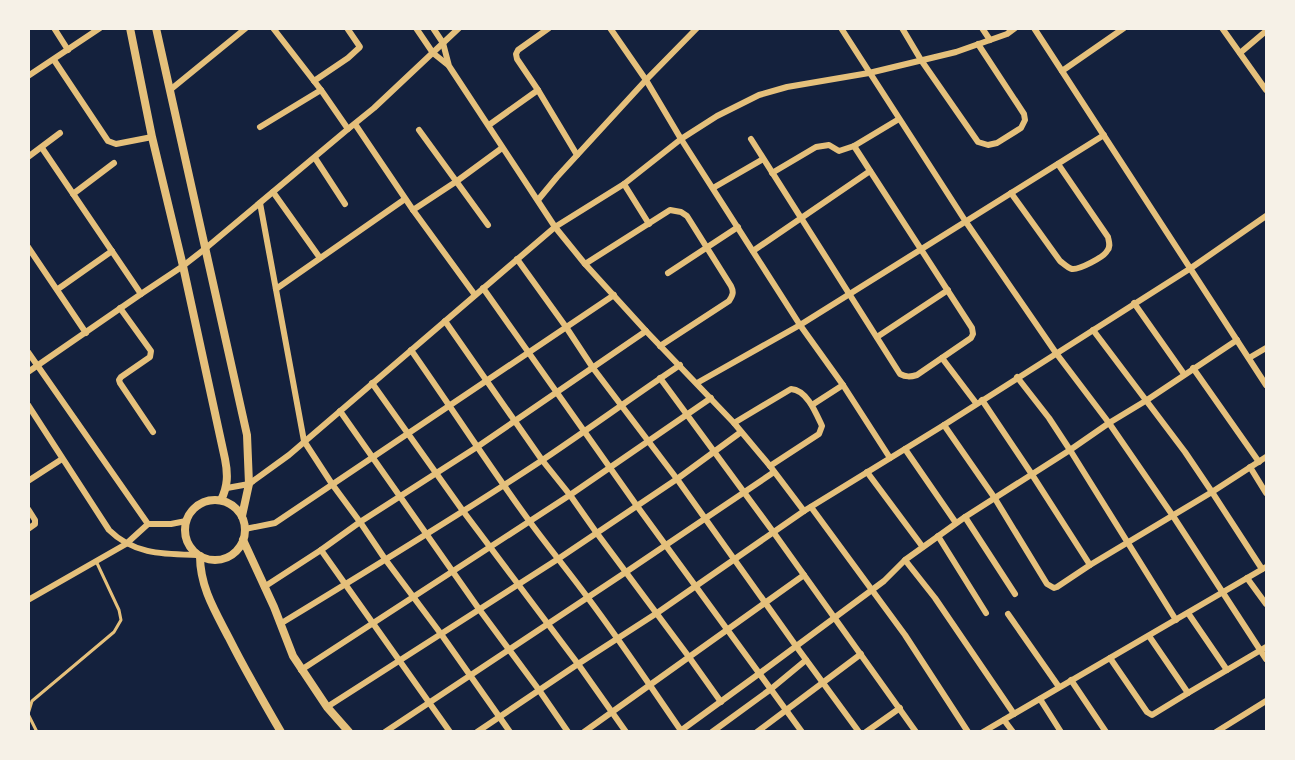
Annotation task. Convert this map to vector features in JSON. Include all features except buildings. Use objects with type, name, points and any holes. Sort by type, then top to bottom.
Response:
[{"type":"street","points":[[54,28],[68,50]]},
{"type":"street","points":[[30,72],[54,60],[100,28]]},
{"type":"street","points":[[130,28],[152,137],[225,459],[227,488],[221,500]]},
{"type":"street","points":[[156,28],[247,435],[249,484],[242,516]]},
{"type":"street","points":[[170,90],[246,28]]},
{"type":"street","points":[[273,28],[348,129]]},
{"type":"street","points":[[314,81],[360,47],[347,28]]},
{"type":"street","points":[[416,28],[433,53],[449,66],[555,227],[646,331],[734,423],[804,511]]},
{"type":"street","points":[[434,28],[443,43],[449,66]]},
{"type":"street","points":[[28,372],[206,248],[355,124],[459,28]]},
{"type":"street","points":[[610,28],[646,80],[800,325],[843,385],[890,458]]},
{"type":"street","points":[[538,200],[646,80],[697,28]]},
{"type":"street","points":[[841,28],[966,222],[1056,353],[1109,423],[1222,592],[1264,648],[1266,659]]},
{"type":"street","points":[[902,28],[921,60],[978,142],[988,146],[997,144],[1021,128],[1025,120],[1024,114],[978,44]]},
{"type":"street","points":[[982,28],[990,40]]},
{"type":"street","points":[[227,488],[249,484],[289,454],[555,227],[624,184],[681,139],[717,116],[759,95],[787,87],[869,73],[956,52],[1007,34],[1015,28]]},
{"type":"street","points":[[1034,28],[1266,385]]},
{"type":"street","points":[[1062,71],[1124,28]]},
{"type":"street","points":[[1222,28],[1266,90]]},
{"type":"street","points":[[545,29],[518,50],[517,59],[577,155]]},
{"type":"street","points":[[1240,53],[1266,31]]},
{"type":"street","points":[[54,60],[108,141],[116,144],[152,137]]},
{"type":"street","points":[[260,127],[321,90]]},
{"type":"street","points":[[489,125],[538,90]]},
{"type":"street","points":[[772,173],[816,147],[829,145],[839,151],[854,146],[899,119]]},
{"type":"street","points":[[355,124],[405,199],[475,295]]},
{"type":"street","points":[[419,130],[488,225]]},
{"type":"street","points":[[28,157],[60,133]]},
{"type":"street","points":[[697,383],[800,325],[1104,135]]},
{"type":"street","points":[[751,139],[900,374],[907,377],[917,375],[972,338],[972,328],[854,146]]},
{"type":"street","points":[[42,148],[141,294]]},
{"type":"street","points":[[413,210],[502,148]]},
{"type":"street","points":[[315,158],[345,204]]},
{"type":"street","points":[[713,188],[763,159]]},
{"type":"street","points":[[73,194],[114,163]]},
{"type":"street","points":[[1011,194],[1066,266],[1080,268],[1106,253],[1110,243],[1108,237],[1058,164]]},
{"type":"street","points":[[753,251],[870,171]]},
{"type":"street","points":[[624,184],[649,224]]},
{"type":"street","points":[[273,192],[320,258]]},
{"type":"street","points":[[276,289],[405,199]]},
{"type":"street","points":[[260,203],[304,441],[332,484],[510,732]]},
{"type":"street","points":[[585,264],[670,210],[687,216],[731,286],[733,296],[729,301],[660,346]]},
{"type":"street","points":[[477,732],[657,613],[804,511],[1191,268],[1266,216]]},
{"type":"street","points":[[668,273],[738,227]]},
{"type":"street","points":[[28,246],[86,333]]},
{"type":"street","points":[[58,289],[112,251]]},
{"type":"street","points":[[517,259],[593,368],[677,479],[859,732]]},
{"type":"street","points":[[483,288],[637,506],[802,732]]},
{"type":"street","points":[[877,337],[948,291]]},
{"type":"street","points":[[245,529],[275,523],[614,295]]},
{"type":"street","points":[[1134,303],[1185,374]]},
{"type":"street","points":[[120,308],[152,354],[119,380],[153,432]]},
{"type":"street","points":[[445,321],[542,460],[721,702]]},
{"type":"street","points":[[983,732],[1264,568],[1147,400],[1093,330]]},
{"type":"street","points":[[264,587],[477,447],[646,331]]},
{"type":"street","points":[[411,350],[529,520],[651,684],[681,731],[871,591],[922,546],[1237,340]]},
{"type":"street","points":[[1249,358],[1266,348]]},
{"type":"street","points":[[28,352],[148,524]]},
{"type":"street","points":[[942,358],[979,401],[1032,473],[1090,565]]},
{"type":"street","points":[[280,624],[542,460],[680,365]]},
{"type":"street","points":[[1193,369],[1259,462]]},
{"type":"street","points":[[1259,374],[1266,369]]},
{"type":"street","points":[[1017,377],[1049,418],[1070,450],[1176,620]]},
{"type":"street","points":[[660,378],[916,732]]},
{"type":"street","points":[[372,383],[490,548],[627,732]]},
{"type":"street","points":[[812,405],[843,385]]},
{"type":"street","points":[[385,732],[706,519],[819,434],[822,426],[812,405],[796,389],[790,389],[734,423]]},
{"type":"street","points":[[301,670],[570,495],[711,398]]},
{"type":"street","points":[[28,405],[109,530],[126,544],[158,554],[199,555],[212,560],[225,558],[236,551],[243,540],[245,529],[242,516],[236,507],[221,500],[212,499],[203,502],[189,513],[184,529],[188,543],[199,555],[200,572],[208,597],[249,678],[281,732]]},
{"type":"street","points":[[340,411],[568,732]]},
{"type":"street","points":[[944,425],[994,497],[1047,584],[1054,588],[1266,457]]},
{"type":"street","points":[[327,707],[558,559],[677,479],[741,432]]},
{"type":"street","points":[[905,449],[956,523]]},
{"type":"street","points":[[28,481],[63,459]]},
{"type":"street","points":[[1250,467],[1266,493]]},
{"type":"street","points":[[867,472],[922,546]]},
{"type":"street","points":[[811,507],[905,634],[968,732]]},
{"type":"street","points":[[28,509],[35,524],[28,529]]},
{"type":"street","points":[[965,517],[1015,594]]},
{"type":"street","points":[[28,600],[126,544],[148,524],[171,524],[186,521]]},
{"type":"street","points":[[938,536],[986,614]]},
{"type":"street","points":[[243,540],[292,656],[327,707],[349,732]]},
{"type":"street","points":[[321,550],[450,732]]},
{"type":"street","points":[[905,560],[935,598],[1014,714]]},
{"type":"street","points":[[584,732],[804,575]]},
{"type":"street","points":[[1246,578],[1266,604]]},
{"type":"street","points":[[1188,613],[1227,670]]},
{"type":"street","points":[[1008,614],[1059,687]]},
{"type":"street","points":[[1149,636],[1188,693]]},
{"type":"street","points":[[1110,658],[1150,715],[1264,648]]},
{"type":"street","points":[[757,732],[765,729],[786,710],[861,654]]},
{"type":"street","points":[[712,732],[806,660]]},
{"type":"street","points":[[1071,680],[1106,732]]},
{"type":"street","points":[[1040,699],[1061,732]]},
{"type":"street","points":[[1216,732],[1266,702]]},
{"type":"street","points":[[866,732],[900,708]]},
{"type":"street","points":[[1004,720],[1012,732]]},
{"type":"street","points":[[1229,724],[1234,732]]},
{"type":"lane","points":[[38,732],[28,714],[32,701],[114,632],[121,620],[119,610],[96,561]]}]
